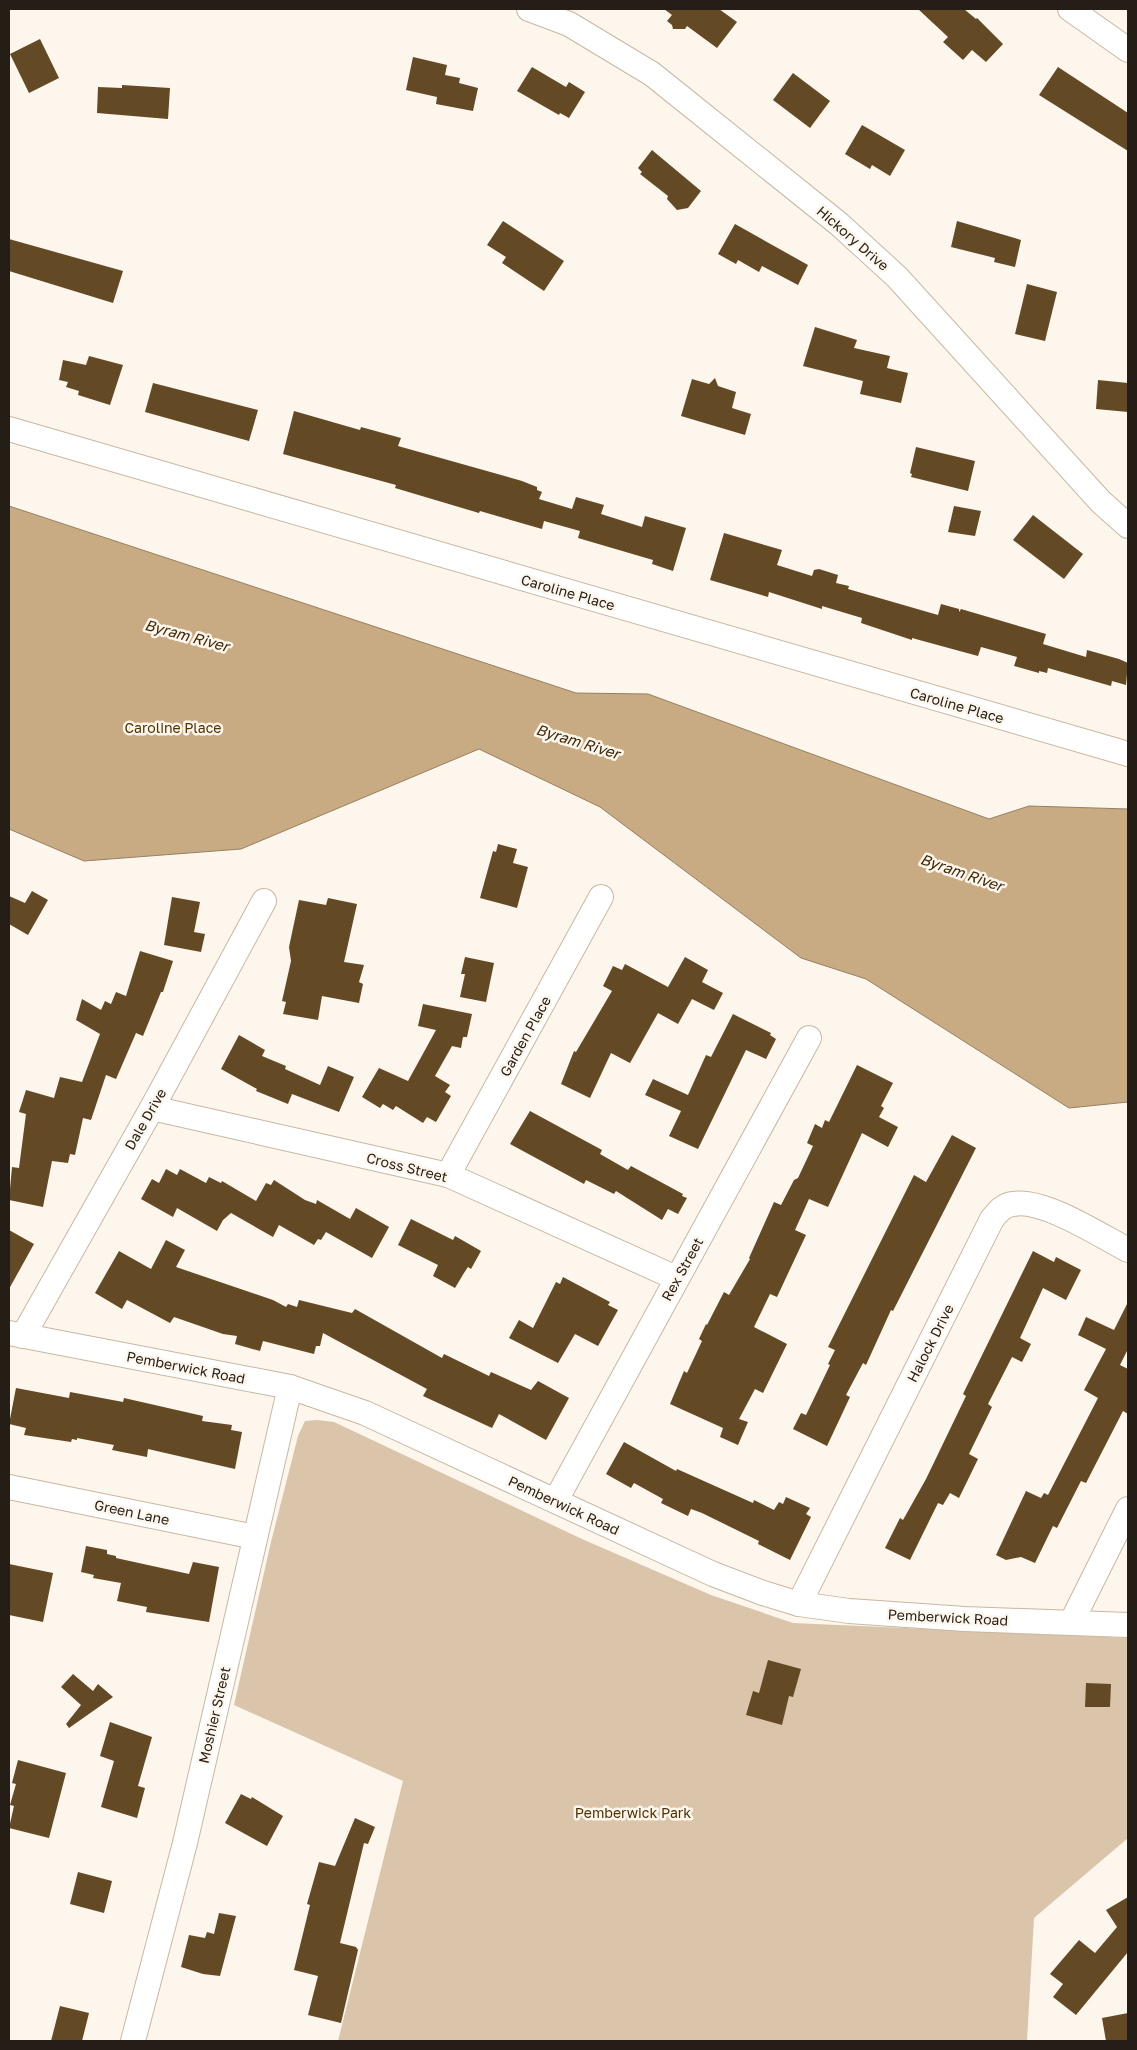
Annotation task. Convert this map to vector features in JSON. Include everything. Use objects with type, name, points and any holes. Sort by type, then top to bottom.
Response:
[{"type":"street","name":"Hickory Drive","points":[[529,9],[577,28],[652,74],[845,230],[897,277],[1101,502],[1128,526]]},
{"type":"street","points":[[1070,9],[1128,50]]},
{"type":"street","name":"Caroline Place","points":[[9,429],[1128,754]]},
{"type":"street","name":"Garden Place","points":[[448,1176],[601,897]]},
{"type":"street","name":"Dale Drive","points":[[16,1334],[152,1108],[264,901]]},
{"type":"street","name":"Rex Street","points":[[556,1500],[809,1038]]},
{"type":"street","name":"Cross Street","points":[[152,1108],[448,1176],[676,1278]]},
{"type":"street","name":"Halock Drive","points":[[799,1604],[992,1219],[1000,1208],[1013,1204],[1030,1203],[1050,1209],[1128,1250]]},
{"type":"street","name":"Pemberwick Road","points":[[16,1334],[290,1387],[365,1413],[713,1574],[799,1604],[849,1611],[955,1618],[1128,1625]]},
{"type":"street","name":"Moshier Street","points":[[134,2041],[185,1842],[290,1387]]},
{"type":"street","name":"Green Lane","points":[[9,1487],[255,1537]]},
{"type":"street","points":[[1071,1623],[1128,1509]]},
{"type":"green space","name":"Pemberwick Park","points":[[305,1421],[334,1422],[582,1539],[711,1595],[793,1623],[1128,1638],[1128,1838],[1034,1918],[1027,2041],[338,2041],[403,1781],[234,1705],[271,1542],[298,1436]]},
{"type":"water","name":"Caroline Place","points":[[9,506],[576,693],[648,694],[989,819],[1029,806],[1128,809],[1128,1102],[1069,1108],[866,979],[801,958],[600,807],[479,749],[241,849],[84,861],[9,829]]},
{"type":"building","points":[[664,9],[719,9],[737,22],[717,48],[687,26],[685,29],[673,29],[672,25],[667,21],[672,15]]},
{"type":"building","points":[[918,9],[964,9],[977,18],[1003,44],[986,62],[972,50],[963,60],[943,42],[948,37]]},
{"type":"building","points":[[40,39],[59,78],[29,93],[10,54]]},
{"type":"building","points":[[413,57],[447,65],[445,75],[460,78],[459,83],[478,88],[473,111],[436,104],[437,97],[406,90]]},
{"type":"building","points":[[532,67],[566,87],[569,82],[585,92],[569,118],[560,113],[559,115],[517,91]]},
{"type":"building","points":[[1058,67],[1128,113],[1128,151],[1039,95]]},
{"type":"building","points":[[793,73],[830,101],[810,128],[773,100]]},
{"type":"building","points":[[122,85],[170,88],[168,119],[97,113],[98,87],[122,88]]},
{"type":"building","points":[[862,125],[905,150],[890,176],[872,165],[870,169],[845,154]]},
{"type":"building","points":[[652,150],[701,191],[688,208],[677,210],[667,199],[668,196],[640,174],[642,172],[638,168]]},
{"type":"building","points":[[503,221],[564,261],[544,291],[502,263],[506,257],[487,245]]},
{"type":"building","points":[[957,221],[1021,240],[1015,267],[994,262],[995,258],[951,247]]},
{"type":"building","points":[[735,224],[808,265],[798,285],[762,266],[759,272],[738,260],[736,264],[718,254]]},
{"type":"building","points":[[9,239],[123,271],[113,303],[9,271]]},
{"type":"building","points":[[1027,284],[1057,292],[1045,341],[1015,334]]},
{"type":"building","points":[[815,327],[857,340],[854,348],[890,356],[887,368],[908,373],[901,403],[860,394],[863,381],[803,366]]},
{"type":"building","points":[[89,356],[123,365],[110,405],[78,395],[79,391],[66,387],[68,382],[59,380],[63,360],[86,365]]},
{"type":"building","points":[[715,378],[718,386],[736,392],[732,408],[751,414],[745,435],[681,416],[692,379],[709,384]]},
{"type":"building","points":[[1098,380],[1128,383],[1128,412],[1096,409]]},
{"type":"building","points":[[153,383],[258,410],[249,441],[145,412]]},
{"type":"building","points":[[294,411],[360,430],[361,427],[401,438],[398,446],[522,481],[537,487],[537,490],[542,492],[539,499],[572,509],[576,497],[604,505],[601,514],[642,527],[645,516],[686,528],[673,571],[652,564],[653,560],[578,538],[580,531],[544,521],[542,529],[480,511],[479,513],[395,488],[396,485],[283,454]]},
{"type":"building","points":[[916,447],[975,461],[968,491],[911,477],[912,474],[910,473]]},
{"type":"building","points":[[954,506],[981,511],[975,536],[948,532]]},
{"type":"building","points":[[1033,515],[1083,554],[1064,579],[1013,540]]},
{"type":"building","points":[[724,533],[782,550],[777,565],[812,576],[814,570],[819,569],[838,575],[836,583],[849,586],[848,589],[938,615],[941,604],[959,609],[959,612],[961,609],[1046,634],[1043,644],[1086,657],[1087,650],[1119,659],[1128,663],[1126,685],[1112,681],[1111,686],[1048,668],[1047,673],[1039,671],[1039,673],[1014,666],[1017,657],[981,647],[978,656],[912,638],[912,640],[861,623],[862,618],[822,606],[822,609],[769,592],[768,597],[710,580]]},
{"type":"building","points":[[498,844],[517,849],[513,863],[528,867],[517,908],[480,898],[493,851],[496,852]]},
{"type":"building","points":[[32,891],[48,900],[28,935],[9,924],[9,896],[25,903]]},
{"type":"building","points":[[172,897],[200,902],[194,932],[205,934],[201,952],[164,945]]},
{"type":"building","points":[[328,898],[357,904],[344,962],[364,965],[359,982],[363,984],[359,1003],[322,996],[318,1020],[283,1014],[286,1002],[282,1001],[291,961],[289,947],[299,900],[326,905]]},
{"type":"building","points":[[140,951],[173,961],[163,992],[161,992],[143,1036],[136,1033],[116,1079],[106,1075],[91,1120],[83,1118],[75,1155],[70,1154],[68,1163],[52,1161],[43,1207],[9,1200],[12,1167],[19,1168],[26,1114],[19,1112],[26,1090],[54,1098],[60,1077],[82,1082],[100,1034],[76,1020],[82,999],[101,1010],[105,1001],[111,1004],[116,992],[126,996]]},
{"type":"building","points":[[465,957],[494,963],[486,1002],[460,997],[465,974],[461,974]]},
{"type":"building","points":[[685,957],[708,970],[702,982],[723,993],[714,1010],[692,999],[678,1024],[658,1013],[630,1063],[611,1053],[590,1098],[561,1084],[574,1051],[576,1052],[612,991],[603,986],[613,966],[622,970],[625,964],[668,987]]},
{"type":"building","points":[[423,1004],[472,1014],[467,1037],[463,1037],[461,1048],[452,1046],[435,1076],[450,1085],[445,1092],[451,1096],[436,1122],[427,1117],[423,1123],[396,1106],[393,1110],[383,1104],[380,1108],[362,1097],[379,1068],[408,1081],[436,1030],[418,1026]]},
{"type":"building","points":[[733,1014],[771,1033],[770,1035],[776,1039],[766,1059],[746,1050],[698,1149],[669,1136],[681,1111],[645,1095],[653,1079],[688,1095],[706,1055],[711,1057]]},
{"type":"building","points":[[239,1035],[265,1050],[262,1056],[286,1066],[285,1069],[320,1085],[328,1066],[354,1077],[339,1112],[292,1094],[288,1104],[256,1091],[257,1089],[221,1069]]},
{"type":"building","points":[[857,1065],[893,1083],[881,1106],[884,1108],[879,1117],[898,1127],[888,1147],[862,1133],[828,1207],[809,1199],[795,1230],[806,1235],[777,1297],[770,1294],[754,1327],[787,1344],[763,1393],[755,1389],[739,1419],[748,1422],[738,1445],[720,1437],[723,1428],[670,1404],[684,1371],[687,1373],[702,1341],[699,1339],[706,1324],[724,1292],[729,1295],[750,1259],[774,1202],[781,1205],[794,1180],[798,1178],[813,1146],[807,1143],[815,1124],[822,1128],[825,1120],[829,1122]]},
{"type":"building","points":[[530,1111],[602,1150],[600,1154],[628,1170],[631,1166],[683,1194],[682,1196],[687,1198],[678,1214],[668,1209],[662,1220],[616,1191],[614,1194],[586,1180],[584,1184],[510,1144]]},
{"type":"building","points":[[952,1135],[976,1148],[893,1311],[891,1310],[866,1365],[863,1363],[846,1395],[850,1397],[827,1446],[793,1429],[801,1413],[806,1415],[830,1365],[828,1364],[835,1350],[828,1347],[914,1175],[926,1182]]},
{"type":"building","points":[[166,1169],[177,1175],[180,1169],[206,1183],[209,1177],[221,1183],[222,1181],[256,1201],[266,1183],[271,1185],[274,1180],[305,1200],[316,1204],[317,1200],[350,1219],[356,1208],[389,1227],[372,1258],[326,1232],[321,1240],[318,1239],[314,1245],[279,1225],[273,1237],[231,1213],[223,1220],[217,1231],[177,1208],[173,1217],[141,1199],[152,1179],[159,1183]]},
{"type":"building","points":[[411,1219],[453,1240],[455,1236],[481,1251],[471,1269],[468,1267],[455,1288],[433,1276],[438,1265],[398,1245]]},
{"type":"building","points":[[9,1230],[34,1244],[9,1289]]},
{"type":"building","points":[[166,1240],[185,1250],[176,1267],[273,1300],[286,1307],[288,1304],[297,1307],[299,1300],[352,1313],[355,1309],[442,1358],[444,1354],[489,1376],[491,1372],[531,1390],[538,1381],[569,1398],[546,1440],[499,1414],[492,1428],[423,1396],[427,1389],[323,1333],[320,1346],[316,1346],[314,1354],[263,1341],[260,1351],[235,1344],[237,1336],[223,1334],[174,1317],[170,1323],[127,1300],[122,1309],[95,1293],[119,1251],[151,1269]]},
{"type":"building","points":[[1033,1251],[1054,1262],[1056,1257],[1081,1270],[1066,1300],[1043,1288],[1020,1338],[1031,1344],[1022,1362],[1012,1357],[988,1404],[992,1407],[969,1454],[978,1459],[959,1498],[950,1493],[943,1505],[938,1503],[910,1560],[885,1548],[900,1518],[903,1520],[926,1479],[966,1396],[963,1394]]},
{"type":"building","points":[[563,1277],[610,1302],[608,1305],[618,1310],[598,1346],[575,1334],[558,1363],[509,1338],[519,1320],[533,1328],[556,1282],[560,1284]]},
{"type":"building","points":[[1128,1302],[1128,1349],[1120,1365],[1128,1369],[1128,1414],[1123,1411],[1086,1483],[1081,1481],[1057,1528],[1053,1526],[1035,1563],[1021,1557],[1006,1560],[996,1555],[1026,1491],[1041,1498],[1044,1493],[1048,1495],[1098,1398],[1084,1390],[1106,1349],[1078,1335],[1086,1317],[1114,1330]]},
{"type":"building","points":[[16,1388],[69,1398],[70,1392],[123,1402],[124,1398],[203,1416],[202,1421],[232,1425],[231,1430],[242,1432],[235,1469],[148,1449],[147,1457],[112,1450],[114,1445],[77,1438],[77,1440],[72,1439],[71,1442],[24,1435],[26,1428],[9,1424]]},
{"type":"building","points":[[624,1442],[676,1471],[677,1469],[753,1503],[754,1500],[774,1510],[779,1502],[783,1504],[786,1497],[810,1508],[806,1514],[811,1517],[790,1560],[758,1544],[759,1541],[702,1513],[691,1509],[688,1516],[661,1503],[663,1499],[634,1483],[631,1488],[606,1474]]},
{"type":"building","points":[[86,1546],[107,1550],[107,1554],[116,1556],[116,1558],[189,1574],[193,1562],[219,1567],[209,1622],[146,1612],[147,1607],[117,1601],[121,1583],[93,1578],[94,1575],[81,1572]]},
{"type":"building","points":[[9,1564],[53,1573],[43,1622],[9,1615]]},
{"type":"building","points":[[768,1660],[801,1669],[793,1697],[789,1696],[782,1725],[746,1715],[753,1691],[759,1693]]},
{"type":"building","points":[[73,1674],[93,1691],[98,1684],[113,1697],[69,1728],[66,1724],[81,1705],[61,1687]]},
{"type":"building","points":[[1086,1683],[1111,1684],[1110,1707],[1085,1707]]},
{"type":"building","points":[[110,1722],[152,1737],[138,1786],[145,1788],[137,1818],[101,1807],[114,1761],[100,1756]]},
{"type":"building","points":[[18,1760],[66,1773],[49,1838],[9,1828],[14,1806],[10,1805],[16,1784],[12,1783]]},
{"type":"building","points":[[241,1794],[251,1799],[252,1797],[283,1816],[267,1846],[225,1823]]},
{"type":"building","points":[[355,1818],[375,1827],[368,1844],[364,1843],[340,1943],[356,1947],[358,1950],[341,2023],[308,2015],[318,1976],[294,1970],[310,1905],[307,1904],[319,1862],[335,1866]]},
{"type":"building","points":[[78,1872],[112,1881],[104,1913],[70,1904]]},
{"type":"building","points":[[1128,1897],[1128,1952],[1076,2015],[1053,1997],[1063,1984],[1050,1974],[1079,1940],[1095,1953],[1117,1927],[1106,1910]]},
{"type":"building","points":[[219,1913],[236,1916],[220,1976],[203,1974],[181,1967],[189,1935],[205,1938],[207,1932],[214,1934]]},
{"type":"building","points":[[60,2006],[89,2013],[82,2041],[51,2041]]},
{"type":"building","points":[[1128,2013],[1128,2041],[1106,2041],[1102,2018]]},
{"type":"water label","name":"Byram River","points":[[187,635]]},
{"type":"water label","name":"Byram River","points":[[578,741]]},
{"type":"water label","name":"Byram River","points":[[962,872]]}]
